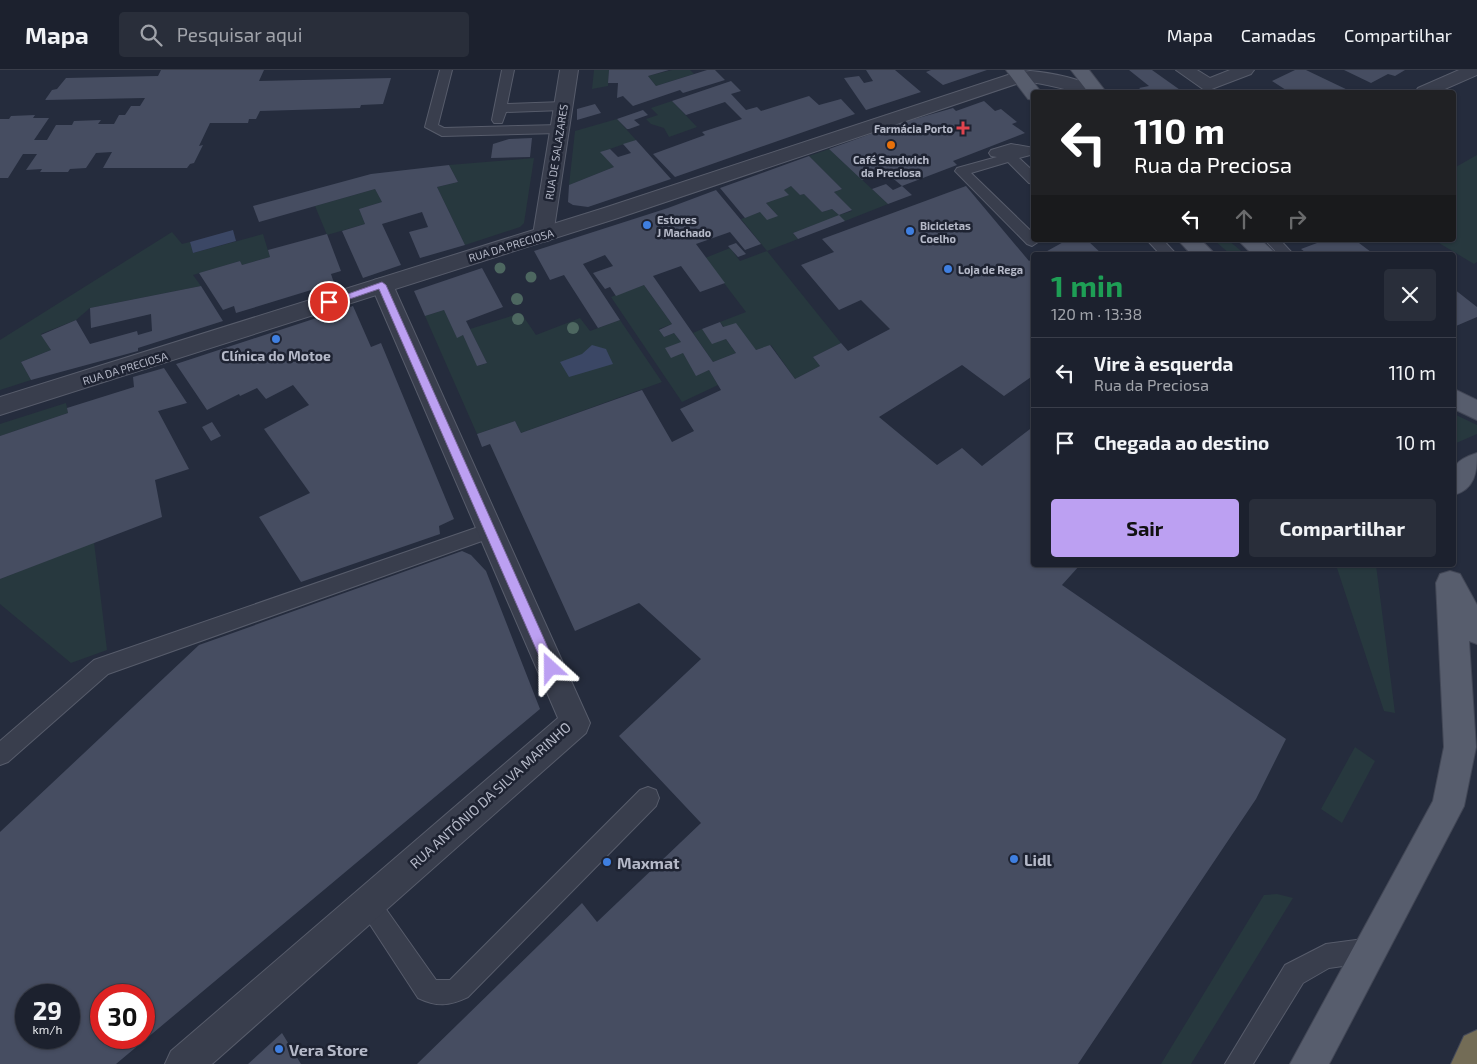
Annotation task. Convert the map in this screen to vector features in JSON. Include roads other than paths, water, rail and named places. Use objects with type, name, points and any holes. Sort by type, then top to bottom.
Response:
[{"type":"highway","points":[[1470,1064],[1477,1049]]},
{"type":"main road","points":[[1080,70],[1095,90]]},
{"type":"main road","points":[[1017,74],[1031,91]]},
{"type":"main road","points":[[1190,242],[1202,252]]},
{"type":"main road","points":[[1250,242],[1262,252]]},
{"type":"main road","points":[[1456,382],[1477,388]]},
{"type":"main road","points":[[1456,399],[1477,411]]},
{"type":"main road","points":[[1456,482],[1467,468],[1477,463]]},
{"type":"main road","points":[[1447,574],[1477,631]]},
{"type":"main road","points":[[1309,1064],[1448,806],[1460,747],[1456,653],[1447,574]]},
{"type":"street","name":"RUA DE SALAZARES","points":[[543,235],[569,70]]},
{"type":"street","points":[[1184,70],[1209,85],[1245,70]]},
{"type":"street","points":[[1428,90],[1473,70]]},
{"type":"street","name":"RUA DA PRECIOSA","points":[[0,406],[212,341],[543,235],[1017,74],[1052,77],[1085,90]]},
{"type":"street","name":"RUA ANTÓNIO DA SILVA MARINHO","points":[[184,1064],[575,723],[382,285]]},
{"type":"lane","points":[[446,70],[431,127],[442,132],[559,129]]},
{"type":"lane","points":[[495,131],[508,70]]},
{"type":"lane","points":[[500,108],[563,106]]},
{"type":"lane","points":[[969,169],[969,162],[1011,148],[1031,150]]},
{"type":"lane","points":[[1031,150],[962,171],[1031,240]]},
{"type":"lane","points":[[1010,156],[1031,177]]},
{"type":"lane","points":[[1156,242],[1167,252]]},
{"type":"lane","points":[[1274,242],[1283,252]]},
{"type":"lane","points":[[0,755],[101,667],[490,531]]},
{"type":"lane","points":[[368,903],[427,989],[436,994],[448,994],[459,988],[648,798]]},
{"type":"lane","points":[[1238,1064],[1294,974],[1326,956],[1371,950]]},
{"type":"water","points":[[233,230],[236,241],[193,253],[190,242]]},
{"type":"water","points":[[592,345],[606,349],[613,364],[569,377],[560,362],[582,354]]},
{"type":"place","name":"Farmácia Porto","points":[[963,128]]},
{"type":"place","name":"Café Sandwich da Preciosa","points":[[891,145]]},
{"type":"place","name":"Estores J Machado","points":[[647,225]]},
{"type":"place","name":"Bicicletas Coelho","points":[[910,231]]},
{"type":"place","name":"Loja de Rega","points":[[948,269]]},
{"type":"place","name":"Clínica do Motoe","points":[[276,339]]},
{"type":"place","name":"Lidl","points":[[1014,859]]},
{"type":"place","name":"Maxmat","points":[[607,862]]},
{"type":"place","name":"Vera Store","points":[[279,1049]]}]
